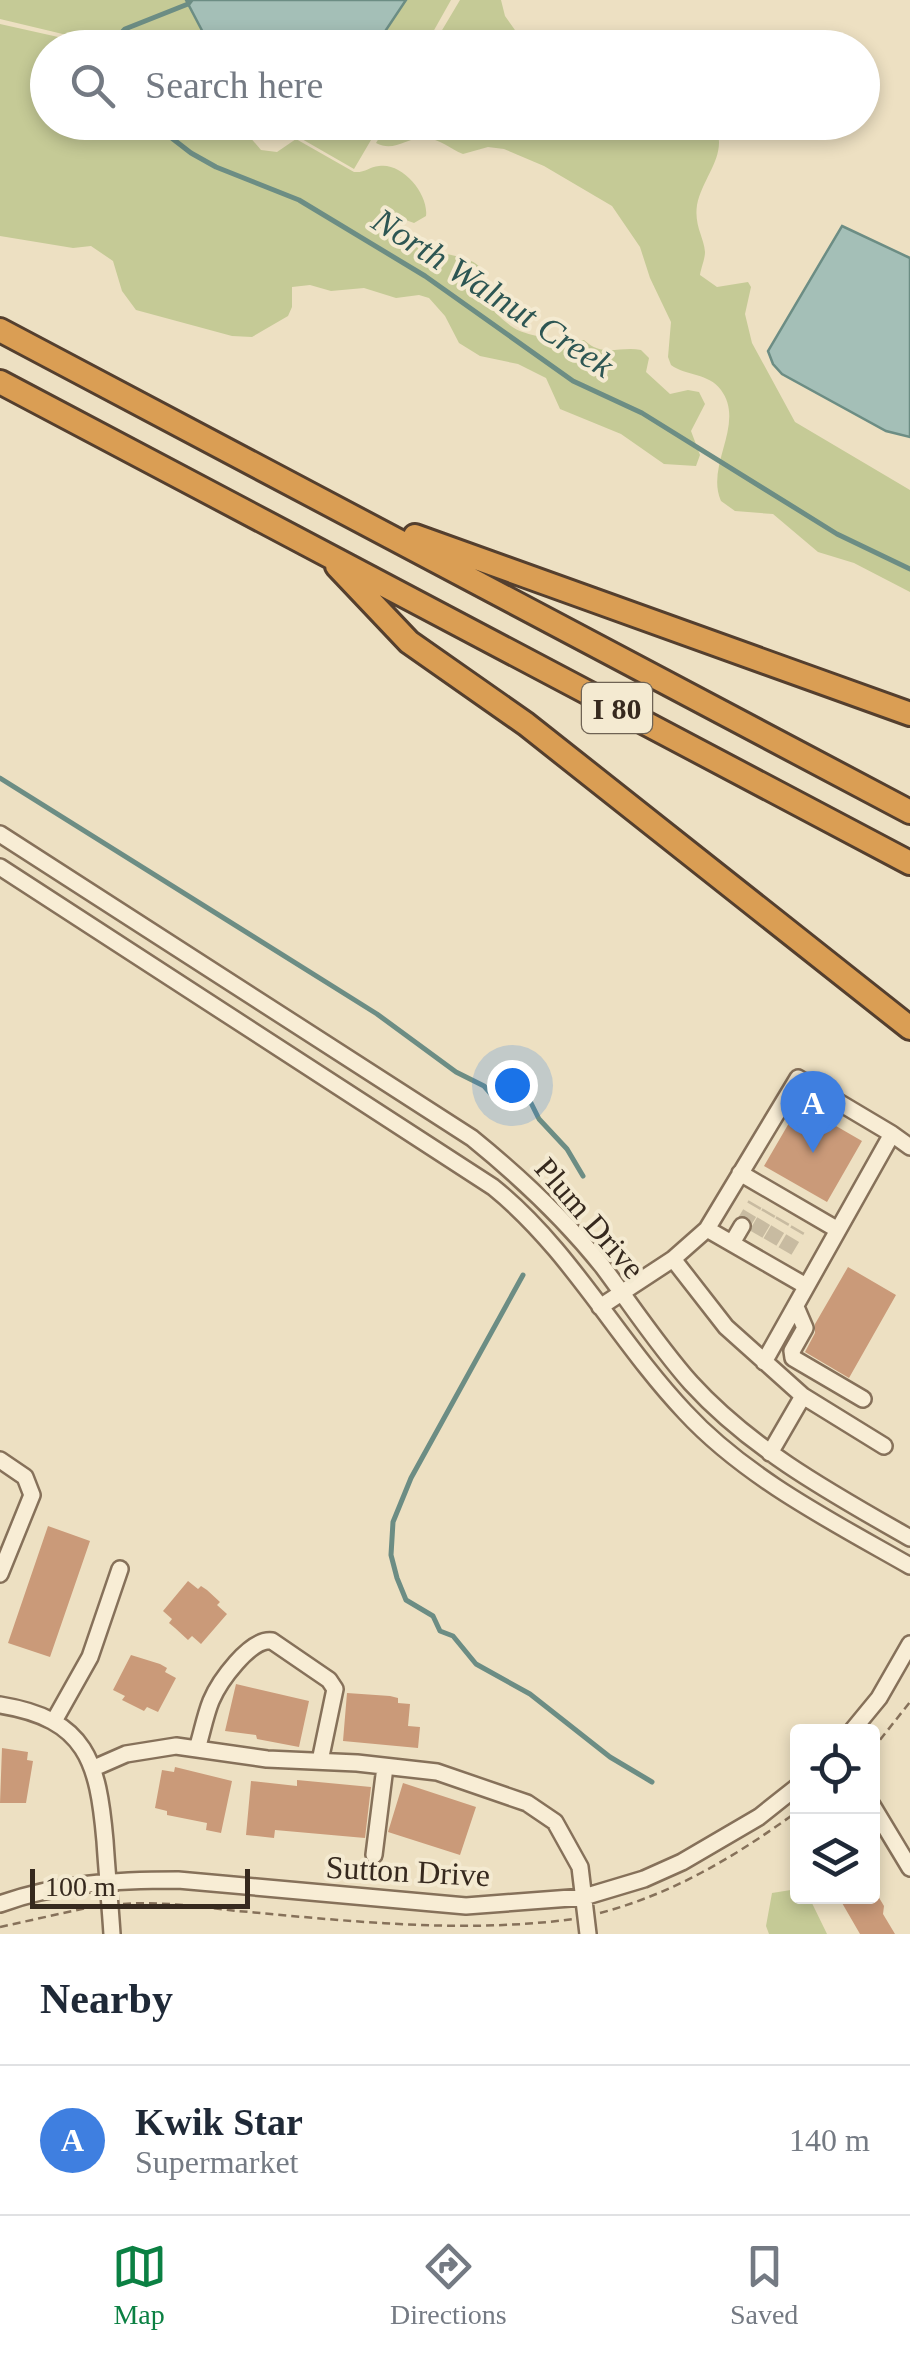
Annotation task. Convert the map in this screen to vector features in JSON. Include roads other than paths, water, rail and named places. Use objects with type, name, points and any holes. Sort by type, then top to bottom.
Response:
[{"type":"highway","name":"I 80","points":[[0,330],[910,812]]},
{"type":"highway","name":"I 80","points":[[0,382],[910,863]]},
{"type":"highway","points":[[338,509],[910,714]]},
{"type":"highway","points":[[324,552],[409,642],[526,724],[910,1028]]},
{"type":"street","name":"Plum Drive","points":[[0,834],[472,1138],[542,1198],[692,1385],[770,1453],[910,1538]]},
{"type":"street","name":"Plum Drive","points":[[0,867],[493,1187],[526,1214],[686,1414],[740,1460],[829,1520],[910,1566]]},
{"type":"street","points":[[120,943],[134,921]]},
{"type":"street","points":[[600,1306],[674,1259],[707,1229],[798,1078],[910,1147]]},
{"type":"street","points":[[764,1362],[892,1134]]},
{"type":"street","points":[[740,1173],[838,1230]]},
{"type":"street","points":[[779,1195],[769,1212],[779,1195]]},
{"type":"street","points":[[798,1229],[808,1212]]},
{"type":"street","points":[[707,1229],[806,1286]]},
{"type":"street","points":[[746,1251],[756,1234],[746,1251]]},
{"type":"street","points":[[775,1268],[785,1251]]},
{"type":"street","points":[[674,1259],[726,1327],[764,1362],[803,1396],[884,1446]]},
{"type":"street","points":[[796,1306],[804,1328],[792,1351],[793,1358],[863,1399]]},
{"type":"street","points":[[770,1453],[803,1396]]},
{"type":"street","points":[[0,1460],[25,1477],[32,1495],[0,1574]]},
{"type":"street","points":[[54,1721],[90,1657],[120,1568]]},
{"type":"street","points":[[197,1749],[212,1698],[250,1646],[263,1640],[330,1680],[334,1689],[320,1761]]},
{"type":"street","points":[[858,1724],[880,1698],[910,1644]]},
{"type":"street","points":[[0,1706],[26,1709],[54,1721],[84,1750],[94,1768],[101,1798],[112,1934]]},
{"type":"street","points":[[94,1768],[126,1754],[176,1746],[267,1759],[437,1772],[528,1804],[555,1822],[580,1867],[588,1934]]},
{"type":"street","points":[[374,1856],[386,1767]]},
{"type":"street","name":"Sutton Drive","points":[[0,1904],[107,1882],[178,1880],[466,1906],[584,1897],[644,1879],[682,1862],[759,1817],[790,1792]]},
{"type":"street","points":[[877,1814],[910,1868]]},
{"type":"water","points":[[186,0],[406,0],[386,30],[202,30]]},
{"type":"water","points":[[842,226],[910,258],[910,437],[886,431],[782,374],[768,351]]},
{"type":"waterway","name":"North Walnut Creek","points":[[124,30],[191,0]]},
{"type":"waterway","name":"North Walnut Creek","points":[[174,140],[216,167],[299,200],[425,276],[573,381],[642,413],[837,534],[910,569]]},
{"type":"waterway","points":[[0,778],[377,1014],[491,1094],[531,1103],[583,1176]]},
{"type":"waterway","points":[[523,1275],[411,1478],[393,1522],[391,1555],[406,1600],[433,1616],[440,1631],[453,1636],[476,1664],[530,1694],[610,1757],[652,1782]]},
{"type":"tunnel","points":[[742,1226],[755,1204]]},
{"type":"tunnel","points":[[756,1234],[769,1212]]},
{"type":"tunnel","points":[[770,1242],[783,1220]]},
{"type":"tunnel","points":[[785,1251],[798,1229]]},
{"type":"place","name":"Kwik Star","points":[[813,1153]]}]
